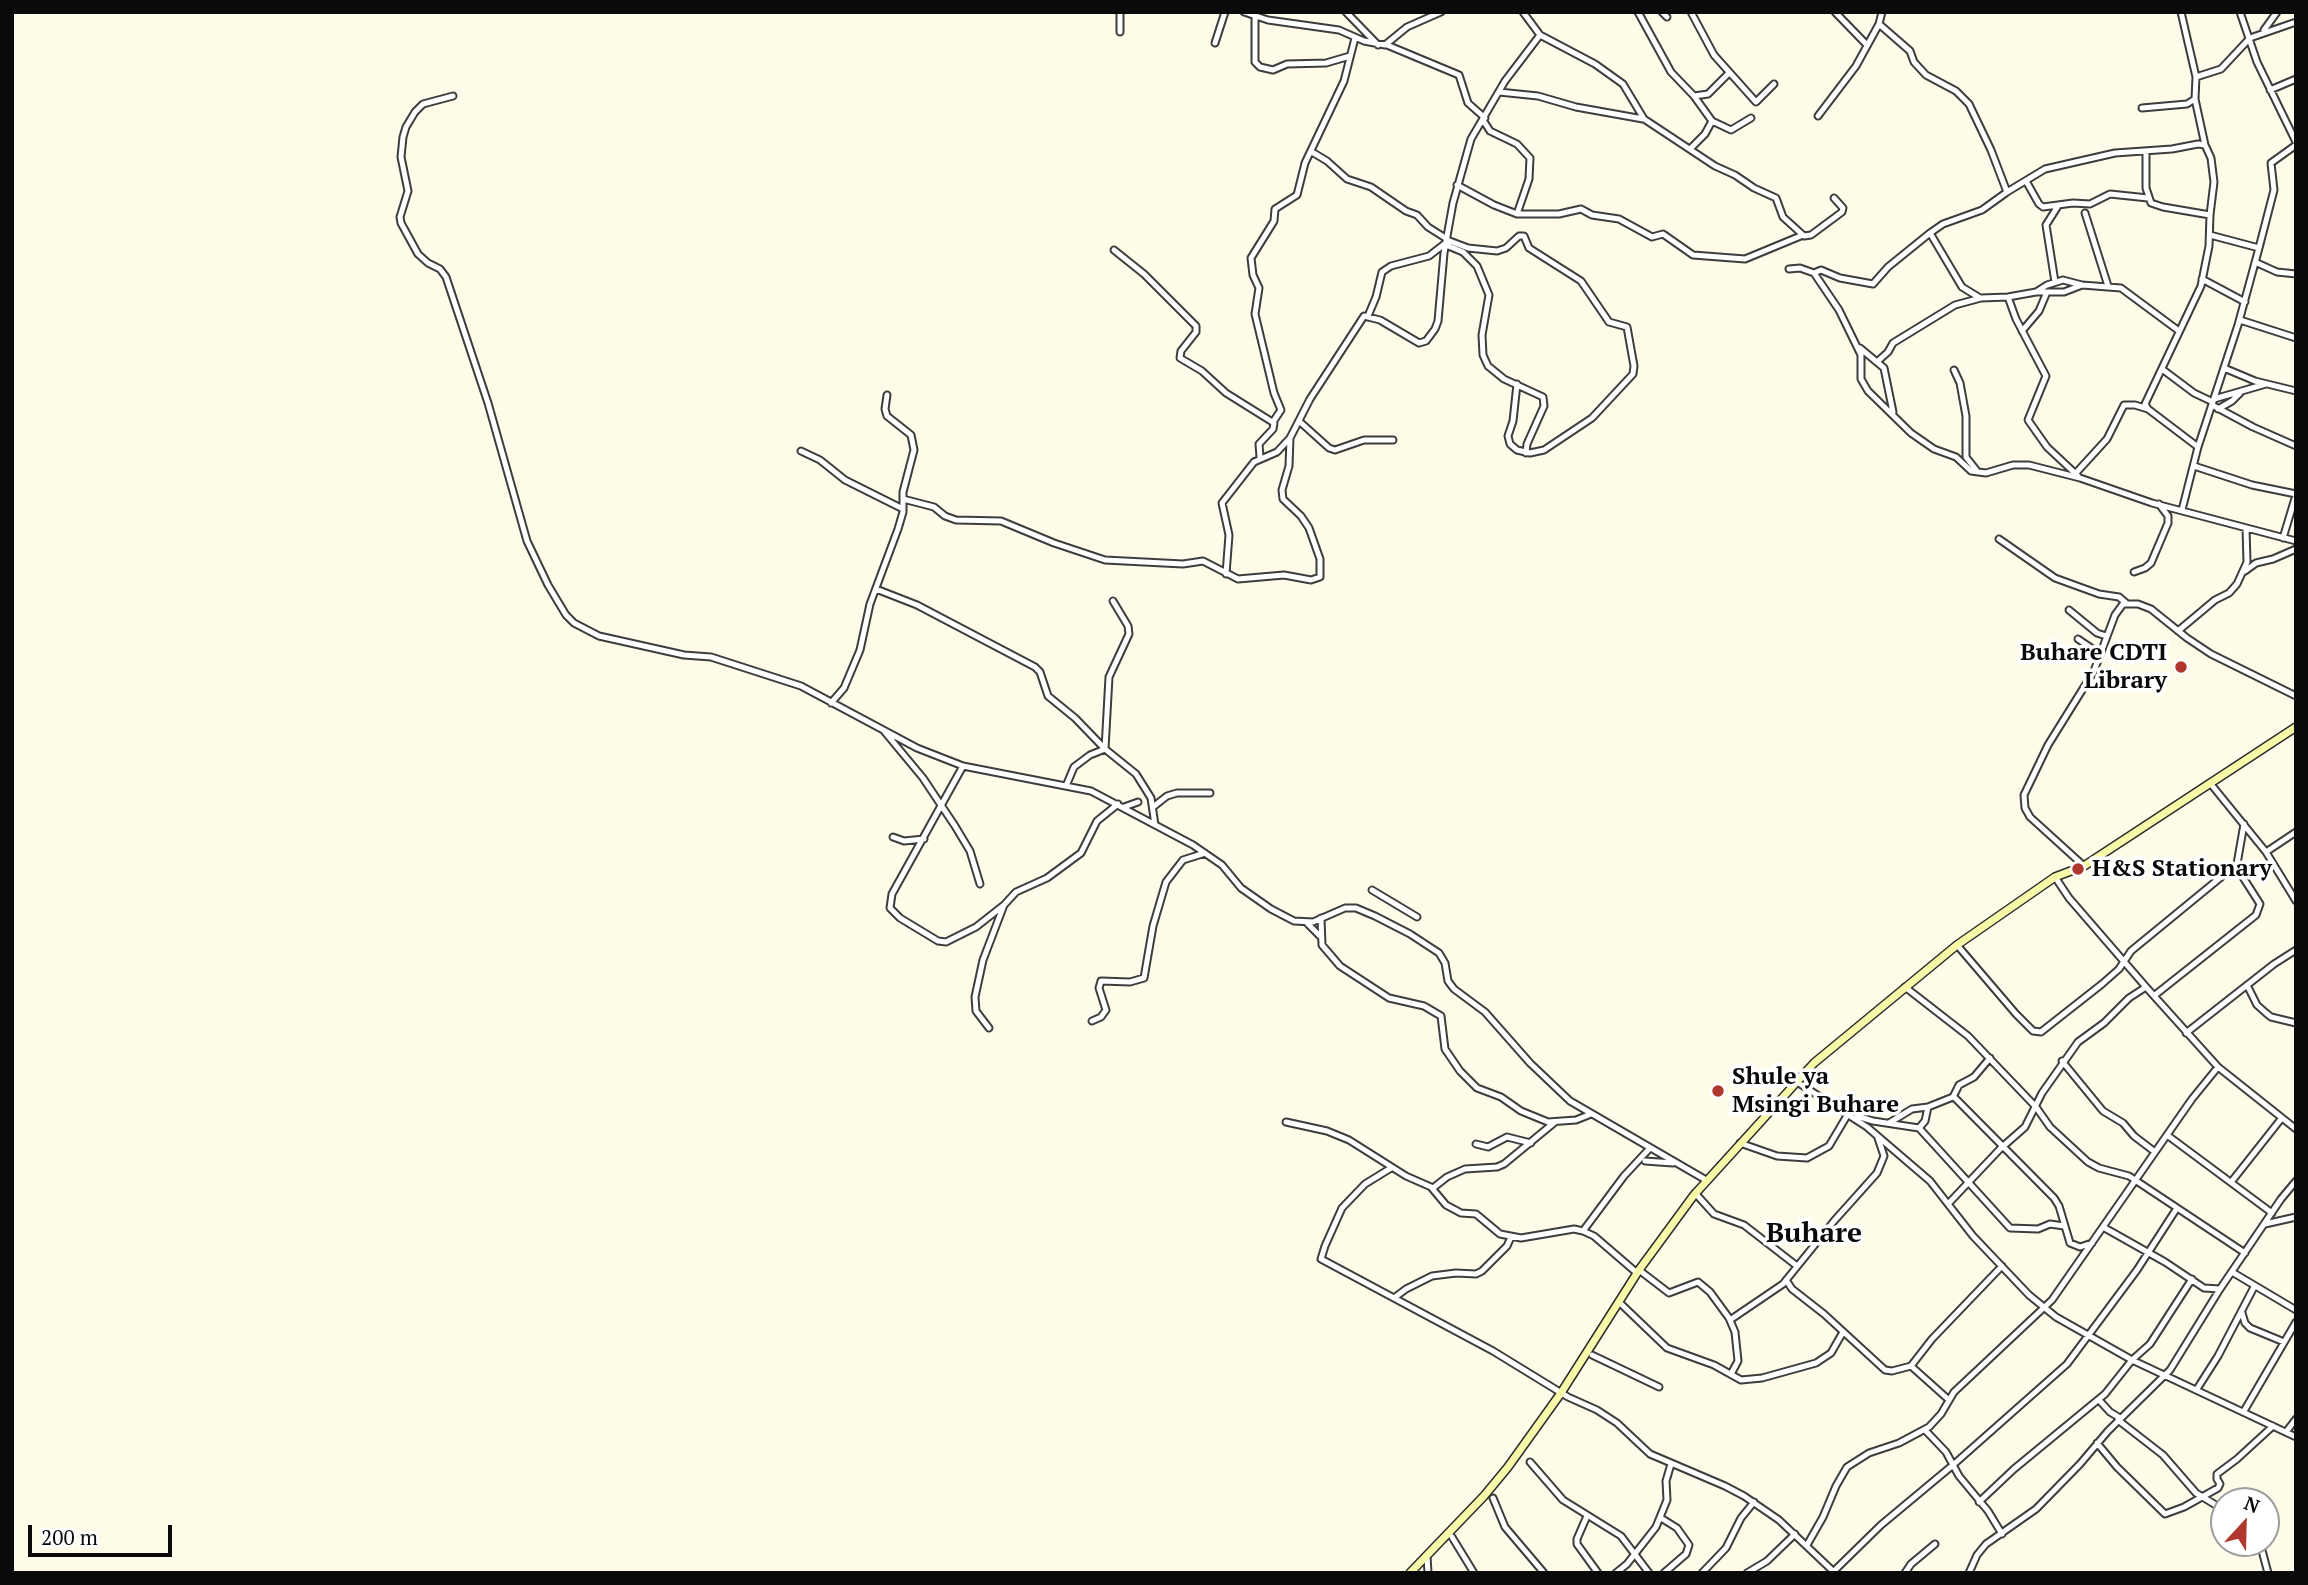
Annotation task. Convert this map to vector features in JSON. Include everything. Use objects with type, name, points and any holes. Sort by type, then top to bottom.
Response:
[{"type":"main road","points":[[1410,1573],[1494,1484],[1562,1393],[1638,1271],[1695,1193],[1820,1058],[1957,945],[2055,877],[2084,866],[2295,729]]},
{"type":"street","points":[[1120,12],[1120,32]]},
{"type":"street","points":[[1215,43],[1225,12]]},
{"type":"street","points":[[1244,12],[1331,29],[1378,45],[1387,44],[1459,75],[1468,103],[1484,119],[1490,131],[1517,144],[1530,158],[1529,179],[1517,214]]},
{"type":"street","points":[[1346,12],[1378,45]]},
{"type":"street","points":[[1419,22],[1427,12]]},
{"type":"street","points":[[1387,44],[1406,27],[1441,12]]},
{"type":"street","points":[[1523,12],[1540,34],[1595,64],[1623,84],[1644,119]]},
{"type":"street","points":[[1638,12],[1671,72],[1694,96],[1712,121],[1731,130],[1751,118]]},
{"type":"street","points":[[1691,12],[1714,55],[1756,102],[1774,84]]},
{"type":"street","points":[[1835,12],[1866,44]]},
{"type":"street","points":[[1818,116],[1852,73],[1879,24],[1882,12]]},
{"type":"street","points":[[2148,409],[2145,406],[2146,400],[2202,279],[2210,235],[2214,169],[2194,99],[2196,77],[2180,12]]},
{"type":"street","points":[[2262,32],[2277,12]]},
{"type":"street","points":[[2182,510],[2198,447],[2240,320],[2274,190],[2272,161],[2296,144],[2257,62],[2242,13]]},
{"type":"street","points":[[1255,16],[1255,62],[1261,67],[1270,70],[1287,64],[1326,63],[1350,56]]},
{"type":"street","points":[[2196,77],[2221,69],[2250,37],[2296,22]]},
{"type":"street","points":[[1879,24],[1910,51],[1914,62],[1926,75],[1956,91],[1969,103],[2007,192]]},
{"type":"street","points":[[1368,316],[1390,325],[1416,342],[1426,341],[1438,321],[1447,241],[1457,185],[1471,139],[1499,92],[1540,34]]},
{"type":"street","points":[[1260,457],[1259,444],[1273,429],[1273,422],[1281,410],[1274,393],[1255,314],[1259,288],[1253,275],[1251,258],[1274,221],[1275,209],[1297,195],[1303,171],[1344,81],[1355,38]]},
{"type":"street","points":[[1694,96],[1708,94],[1730,73]]},
{"type":"street","points":[[2270,90],[2296,79]]},
{"type":"street","points":[[1499,92],[1535,95],[1576,107],[1644,119],[1721,170],[1735,174],[1754,188],[1776,198],[1783,218],[1803,235]]},
{"type":"street","points":[[453,96],[423,104],[406,127],[402,137],[401,157],[408,191],[401,223],[418,254],[440,269],[446,277],[488,403],[527,541],[556,600],[574,623],[599,636],[684,655],[711,657],[801,686],[917,748],[962,766],[1091,792],[1205,853],[1222,865],[1248,893],[1287,918],[1306,922],[1345,908],[1356,908],[1410,934],[1438,953],[1444,963],[1448,981],[1454,989],[1485,1012],[1557,1090],[1576,1105],[1706,1180]]},
{"type":"street","points":[[2142,108],[2187,104],[2194,99]]},
{"type":"street","points":[[1690,149],[1705,134],[1712,121]]},
{"type":"street","points":[[1814,273],[1821,270],[1840,278],[1873,284],[1888,267],[1943,224],[1982,210],[2007,192],[2057,165],[2115,153],[2205,145]]},
{"type":"street","points":[[2146,151],[2148,198]]},
{"type":"street","points":[[1311,152],[1332,165],[1347,179],[1371,187],[1406,211],[1417,215],[1477,266],[1489,295],[1482,335],[1484,360],[1504,379],[1541,395],[1545,402],[1527,444],[1527,453]]},
{"type":"street","points":[[2026,181],[2041,206],[2096,203],[2110,194],[2148,198],[2156,206],[2210,215]]},
{"type":"street","points":[[1457,185],[1517,214],[1559,214],[1581,209],[1592,215],[1619,219],[1652,237],[1662,234],[1693,255],[1745,259],[1803,235],[1811,235],[1843,212],[1834,198]]},
{"type":"street","points":[[2054,282],[2046,225],[2050,215],[2060,204]]},
{"type":"street","points":[[2085,213],[2109,286]]},
{"type":"street","points":[[1930,233],[1962,287],[1981,298]]},
{"type":"street","points":[[1447,241],[1489,252],[1502,250],[1520,235],[1524,236],[1530,249],[1581,281],[1609,322],[1627,327],[1633,374],[1592,418],[1544,450],[1527,453],[1512,447],[1508,436],[1513,421],[1517,384]]},
{"type":"street","points":[[2210,235],[2259,248]]},
{"type":"street","points":[[1226,574],[1229,535],[1222,503],[1254,462],[1260,457],[1277,452],[1290,438],[1310,398],[1363,318],[1368,316],[1382,272],[1429,256],[1447,241]]},
{"type":"street","points":[[1114,250],[1144,274],[1196,326],[1196,332],[1181,351],[1180,358],[1202,371],[1223,392],[1273,422]]},
{"type":"street","points":[[2255,262],[2277,272],[2296,274]]},
{"type":"street","points":[[1789,269],[1800,268],[1814,273],[1839,310],[1861,355],[1861,379],[1868,391],[1923,442],[1956,457],[1971,471],[1979,473],[2013,465],[2029,465],[2078,476],[2159,505],[2296,541]]},
{"type":"street","points":[[2202,279],[2245,302]]},
{"type":"street","points":[[2036,292],[2054,282],[2069,280],[2082,285],[2121,288],[2179,331]]},
{"type":"street","points":[[1878,361],[1888,352],[1891,344],[1947,309],[1981,298],[2064,292],[2082,285]]},
{"type":"street","points":[[2022,331],[2039,311],[2047,292]]},
{"type":"street","points":[[2008,297],[2022,331],[2046,376],[2028,420],[2047,447],[2078,476]]},
{"type":"street","points":[[2240,320],[2296,338]]},
{"type":"street","points":[[1857,346],[1878,361],[1886,373],[1894,415]]},
{"type":"street","points":[[2224,368],[2266,384],[2296,391]]},
{"type":"street","points":[[2162,369],[2194,393],[2296,446]]},
{"type":"street","points":[[1954,370],[1960,383],[1966,416],[1966,457],[1979,473]]},
{"type":"street","points":[[2214,404],[2266,384]]},
{"type":"street","points":[[2214,404],[2232,401],[2240,393]]},
{"type":"street","points":[[831,703],[844,688],[860,650],[865,619],[894,544],[903,509],[914,445],[908,432],[887,416],[887,396]]},
{"type":"street","points":[[2078,476],[2107,439],[2124,405],[2148,409],[2198,447]]},
{"type":"street","points":[[1299,421],[1335,450],[1364,440],[1393,440]]},
{"type":"street","points":[[903,499],[934,507],[945,516],[956,520],[1000,521],[1100,559],[1183,564],[1203,561],[1226,574],[1243,579],[1287,575],[1307,580],[1321,576],[1320,562],[1311,532],[1301,516],[1286,504],[1282,495],[1289,467],[1290,438]]},
{"type":"street","points":[[801,451],[820,460],[845,480],[903,509]]},
{"type":"street","points":[[2194,466],[2252,485],[2296,494],[2283,538]]},
{"type":"street","points":[[2134,572],[2145,568],[2151,562],[2168,523],[2168,516],[2159,505]]},
{"type":"street","points":[[2178,631],[2215,600],[2229,593],[2247,562],[2246,528]]},
{"type":"street","points":[[1999,539],[2055,578],[2151,609],[2220,659],[2296,696]]},
{"type":"street","points":[[2242,573],[2256,563],[2296,549]]},
{"type":"street","points":[[876,589],[917,606],[1030,663],[1040,672],[1048,696],[1136,774],[1147,791],[1155,824]]},
{"type":"street","points":[[1105,749],[1110,677],[1129,634],[1128,626],[1113,601]]},
{"type":"street","points":[[2084,866],[2030,817],[2024,799],[2034,772],[2094,671],[2106,636],[2120,607],[2126,603]]},
{"type":"street","points":[[2069,610],[2097,633],[2106,636]]},
{"type":"street","points":[[2078,639],[2100,654]]},
{"type":"street","points":[[881,728],[941,804],[970,851],[980,884]]},
{"type":"street","points":[[1066,786],[1074,767],[1090,755],[1105,749]]},
{"type":"street","points":[[962,766],[890,898],[893,913],[946,942],[976,927],[1016,892],[1047,878],[1082,853],[1097,821],[1121,806],[1138,802]]},
{"type":"street","points":[[2210,783],[2266,852],[2294,893],[2296,901]]},
{"type":"street","points":[[1153,807],[1167,796],[1177,793],[1210,793]]},
{"type":"street","points":[[2155,995],[2256,915],[2260,904],[2239,871],[2238,864],[2244,824]]},
{"type":"street","points":[[2266,852],[2296,832]]},
{"type":"street","points":[[893,837],[904,841],[924,839]]},
{"type":"street","points":[[1092,1021],[1107,1010],[1099,988],[1101,981],[1130,982],[1144,978],[1153,926],[1166,882],[1183,860],[1205,853]]},
{"type":"street","points":[[1957,945],[2016,1014],[2030,1029],[2038,1032],[2047,1028],[2102,985],[2137,946],[2238,864]]},
{"type":"street","points":[[2055,877],[2069,898],[2218,1067],[2296,1129]]},
{"type":"street","points":[[1372,890],[1417,917]]},
{"type":"street","points":[[989,1028],[976,1011],[975,997],[983,960],[1004,905]]},
{"type":"street","points":[[1321,918],[1322,945],[1330,957],[1361,981],[1397,1001],[1414,1003],[1437,1012],[1442,1020],[1445,1049],[1460,1071],[1477,1088],[1501,1097],[1532,1116],[1556,1122],[1576,1120],[1591,1114]]},
{"type":"street","points":[[1306,922],[1321,937]]},
{"type":"street","points":[[2186,1033],[2296,950]]},
{"type":"street","points":[[2247,985],[2257,1005],[2270,1017],[2296,1023]]},
{"type":"street","points":[[1905,987],[1968,1036],[2036,1107],[2050,1128],[2088,1162],[2099,1168],[2122,1172],[2245,1253]]},
{"type":"street","points":[[1948,1204],[2025,1127],[2062,1061],[2082,1038],[2146,987]]},
{"type":"street","points":[[1889,1123],[1912,1109],[1928,1107],[1953,1097],[1959,1085],[1974,1077],[1990,1058]]},
{"type":"street","points":[[2062,1061],[2103,1111],[2123,1124],[2155,1152]]},
{"type":"street","points":[[1807,1545],[1847,1467],[1869,1453],[1899,1443],[1925,1430],[1939,1417],[1954,1392],[2052,1300],[2218,1067]]},
{"type":"street","points":[[1797,1082],[1855,1118],[1935,1186],[1973,1236],[2029,1295],[2044,1307],[2089,1337],[2132,1360],[2296,1437]]},
{"type":"street","points":[[1953,1097],[2054,1198],[2059,1206],[2068,1239],[2073,1245],[2082,1247],[2092,1243]]},
{"type":"street","points":[[1919,1128],[1925,1121],[1928,1107]]},
{"type":"street","points":[[1740,1143],[1777,1156],[1807,1158],[1827,1148],[1848,1114]]},
{"type":"street","points":[[1855,1118],[1919,1128],[2012,1229],[2038,1229],[2050,1224],[2064,1226]]},
{"type":"street","points":[[2232,1181],[2281,1119]]},
{"type":"street","points":[[1286,1122],[1338,1135],[1360,1145],[1391,1168],[1433,1188],[1447,1205],[1461,1213],[1476,1214],[1494,1230],[1511,1237],[1542,1236],[1574,1229],[1583,1231],[1594,1236],[1669,1293],[1682,1290],[1694,1282],[1701,1283],[1730,1320],[1735,1332],[1738,1357],[1731,1374]]},
{"type":"street","points":[[1433,1188],[1447,1177],[1465,1169],[1504,1164],[1556,1122]]},
{"type":"street","points":[[1730,1320],[1786,1280],[1880,1168],[1884,1156],[1877,1135]]},
{"type":"street","points":[[2167,1135],[2272,1213]]},
{"type":"street","points":[[1476,1144],[1488,1147],[1507,1137],[1532,1143]]},
{"type":"street","points":[[1583,1231],[1624,1176],[1650,1148]]},
{"type":"street","points":[[1645,1161],[1678,1164]]},
{"type":"street","points":[[1391,1168],[1365,1184],[1342,1209],[1321,1256],[1323,1260],[1608,1416],[1650,1454],[1725,1486],[1754,1502],[1795,1534],[1835,1572],[1881,1525],[2060,1371],[2089,1337],[2177,1208]]},
{"type":"street","points":[[1969,1573],[1982,1548],[2036,1509],[2119,1419],[2172,1367],[2220,1289],[2296,1181]]},
{"type":"street","points":[[1695,1193],[1714,1214],[1742,1223],[1797,1266]]},
{"type":"street","points":[[2265,1224],[2296,1217]]},
{"type":"street","points":[[2104,1227],[2204,1288],[2220,1289]]},
{"type":"street","points":[[1394,1298],[1432,1276],[1482,1272],[1507,1246],[1511,1237]]},
{"type":"street","points":[[1786,1280],[1792,1289],[1824,1314],[1885,1370],[1892,1371],[1910,1366],[2002,1266]]},
{"type":"street","points":[[2232,1272],[2296,1310]]},
{"type":"street","points":[[1979,1502],[2014,1469],[2098,1400],[2132,1360],[2150,1345],[2192,1279]]},
{"type":"street","points":[[2197,1389],[2255,1287]]},
{"type":"street","points":[[1619,1302],[1667,1348],[1714,1365],[1741,1380],[1816,1363],[1831,1353],[1843,1332]]},
{"type":"street","points":[[2242,1313],[2250,1328],[2284,1342]]},
{"type":"street","points":[[2244,1411],[2296,1322]]},
{"type":"street","points":[[1592,1355],[1658,1387]]},
{"type":"street","points":[[1910,1366],[1950,1399]]},
{"type":"street","points":[[2098,1400],[2171,1462],[2193,1490],[2210,1501]]},
{"type":"street","points":[[2286,1432],[2296,1419]]},
{"type":"street","points":[[2097,1443],[2162,1513],[2177,1510],[2219,1486],[2217,1474],[2273,1426]]},
{"type":"street","points":[[1925,1430],[1946,1452],[2002,1534]]},
{"type":"street","points":[[1530,1462],[1563,1500],[1621,1536],[1648,1573]]},
{"type":"street","points":[[1616,1573],[1650,1537],[1661,1518],[1667,1500],[1666,1481],[1671,1464]]},
{"type":"street","points":[[1493,1499],[1505,1527],[1544,1573]]},
{"type":"street","points":[[1702,1573],[1726,1548],[1741,1518],[1754,1502]]},
{"type":"street","points":[[1587,1516],[1578,1534],[1577,1544],[1598,1573]]},
{"type":"street","points":[[1661,1518],[1677,1528],[1689,1545],[1686,1554],[1664,1573]]},
{"type":"street","points":[[1746,1573],[1767,1561],[1795,1534]]},
{"type":"street","points":[[1452,1537],[1474,1573]]},
{"type":"street","points":[[1905,1573],[1910,1564],[1935,1544]]},
{"type":"street","points":[[1427,1556],[1428,1573]]},
{"type":"place","name":"Buhare CDTI Library","points":[[2181,667]]},
{"type":"place","name":"H&S Stationary","points":[[2078,869]]},
{"type":"place","name":"Shule ya Msingi Buhare","points":[[1718,1091]]},
{"type":"district","name":"Buhare","points":[[1814,1234]]}]
